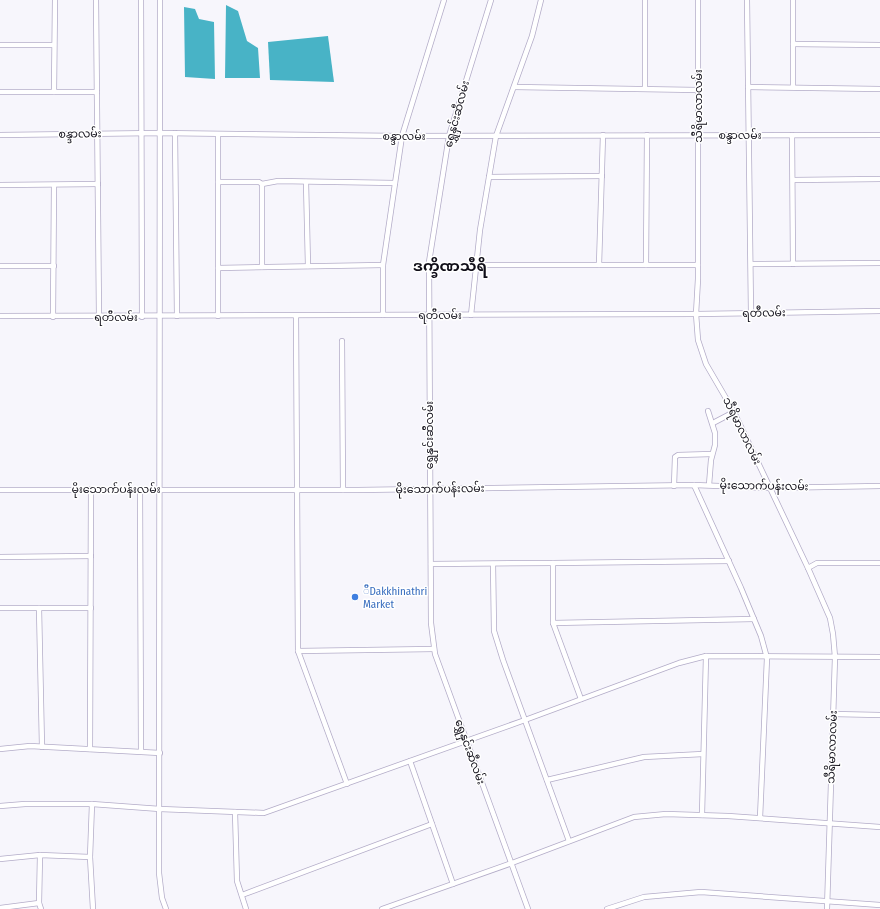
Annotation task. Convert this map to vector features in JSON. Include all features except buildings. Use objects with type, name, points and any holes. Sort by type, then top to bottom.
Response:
[{"type":"street","points":[[54,92],[55,0]]},
{"type":"street","points":[[96,0],[99,317]]},
{"type":"street","points":[[141,0],[142,317]]},
{"type":"street","points":[[160,0],[159,873],[162,898],[166,909]]},
{"type":"street","points":[[383,315],[383,265],[402,136],[444,0]]},
{"type":"street","name":"ရွှေနှင်းဆီလမ်း","points":[[491,0],[449,136],[429,262],[429,489],[431,623],[434,649],[528,909]]},
{"type":"street","points":[[471,315],[489,176],[496,136],[532,36],[541,0]]},
{"type":"street","points":[[644,0],[645,88]]},
{"type":"street","name":"သီရိမာလာလမ်း","points":[[698,0],[698,265],[696,314],[698,340],[706,364],[734,412],[830,618],[833,634],[834,657],[830,824],[826,901],[827,909]]},
{"type":"street","points":[[747,0],[751,313]]},
{"type":"street","points":[[793,0],[793,88]]},
{"type":"street","points":[[793,44],[880,45]]},
{"type":"street","points":[[0,45],[54,45]]},
{"type":"street","points":[[514,87],[698,90]]},
{"type":"street","points":[[748,87],[880,89]]},
{"type":"street","points":[[0,92],[97,92]]},
{"type":"street","name":"စန္ဒာလမ်း","points":[[0,135],[142,133],[402,136],[880,135]]},
{"type":"street","points":[[175,133],[177,316]]},
{"type":"street","points":[[218,135],[218,316]]},
{"type":"street","points":[[600,265],[603,135]]},
{"type":"street","points":[[646,265],[647,135]]},
{"type":"street","points":[[792,135],[793,264]]},
{"type":"street","points":[[489,176],[602,176]]},
{"type":"street","points":[[793,180],[880,179]]},
{"type":"street","points":[[218,182],[259,182],[262,184],[278,181],[395,183]]},
{"type":"street","points":[[306,182],[308,266]]},
{"type":"street","points":[[0,185],[98,184]]},
{"type":"street","points":[[262,184],[262,267]]},
{"type":"street","points":[[54,185],[54,317]]},
{"type":"street","points":[[750,264],[880,263]]},
{"type":"street","points":[[218,268],[383,265]]},
{"type":"street","points":[[477,265],[698,265]]},
{"type":"street","points":[[0,266],[54,266]]},
{"type":"street","name":"ရတီလမ်း","points":[[0,316],[160,317],[696,314],[880,311]]},
{"type":"street","points":[[296,316],[298,651],[347,784]]},
{"type":"street","points":[[342,341],[343,490]]},
{"type":"street","points":[[708,411],[713,423],[715,445],[712,454],[710,486]]},
{"type":"street","points":[[713,423],[734,412]]},
{"type":"street","points":[[674,486],[675,457],[678,455],[712,454]]},
{"type":"street","points":[[694,485],[754,619],[767,658],[760,818]]},
{"type":"street","name":"မိုးသောက်ပန်းလမ်း","points":[[0,490],[343,490],[694,485],[769,488],[880,486]]},
{"type":"street","points":[[90,749],[92,489]]},
{"type":"street","points":[[140,489],[141,751]]},
{"type":"street","points":[[0,557],[91,556]]},
{"type":"street","points":[[430,564],[729,561]]},
{"type":"street","points":[[553,563],[553,623],[581,699]]},
{"type":"street","points":[[808,568],[817,563],[880,563]]},
{"type":"street","points":[[493,564],[494,631],[569,841]]},
{"type":"street","points":[[0,608],[91,608]]},
{"type":"street","points":[[39,608],[42,747]]},
{"type":"street","points":[[553,623],[754,619]]},
{"type":"street","points":[[298,651],[434,649]]},
{"type":"street","points":[[0,806],[25,804],[92,804],[160,809],[264,813],[525,720],[678,663],[706,656],[767,658],[880,657]]},
{"type":"street","points":[[702,815],[706,656]]},
{"type":"street","points":[[833,714],[880,714]]},
{"type":"street","points":[[0,749],[42,747],[160,753]]},
{"type":"street","points":[[547,780],[644,757],[704,754]]},
{"type":"street","points":[[410,761],[453,884]]},
{"type":"street","points":[[92,804],[90,857],[93,909]]},
{"type":"street","points":[[235,812],[237,881],[246,909]]},
{"type":"street","points":[[382,909],[512,863],[634,817],[666,814],[702,815],[880,827]]},
{"type":"street","points":[[242,895],[432,824]]},
{"type":"street","points":[[0,859],[40,855],[90,857]]},
{"type":"street","points":[[40,855],[39,903],[41,909]]},
{"type":"street","points":[[607,909],[644,897],[701,892],[880,905]]},
{"type":"street","points":[[0,908],[39,903]]},
{"type":"water","points":[[226,5],[238,11],[247,41],[258,48],[260,78],[225,78]]},
{"type":"water","points":[[184,7],[195,9],[199,19],[214,22],[215,79],[185,77]]},
{"type":"water","points":[[328,36],[334,82],[270,80],[268,42]]},
{"type":"place","name":"ီDakkhinathri Market","points":[[355,597]]},
{"type":"district","name":"ဒက္ခိဏသီရိ","points":[[450,266]]}]
